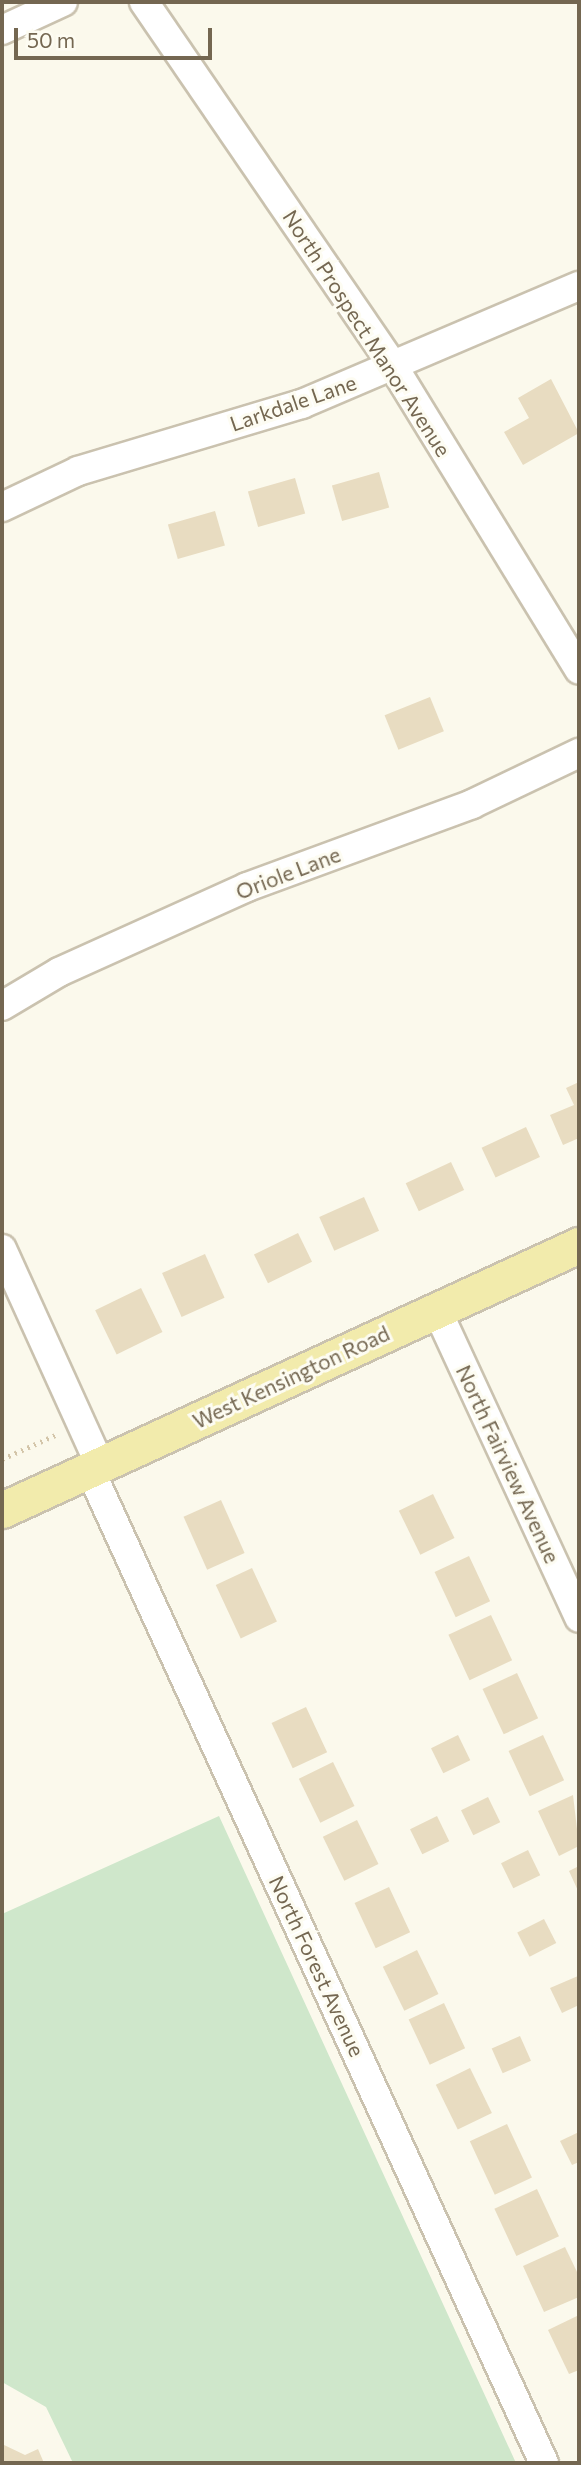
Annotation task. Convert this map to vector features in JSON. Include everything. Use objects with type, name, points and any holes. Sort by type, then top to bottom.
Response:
[{"type":"main road","name":"West Kensington Road","points":[[2,1510],[579,1245]]},
{"type":"street","points":[[2,30],[64,2]]},
{"type":"street","name":"North Prospect Manor Avenue","points":[[144,2],[393,366],[579,670]]},
{"type":"street","name":"Larkdale Lane","points":[[2,507],[78,471],[302,404],[579,286]]},
{"type":"street","name":"Oriole Lane","points":[[2,1006],[59,972],[247,887],[472,804],[579,753]]},
{"type":"street","name":"North Forest Avenue","points":[[2,1249],[95,1467],[544,2463]]},
{"type":"street","name":"North Fairview Avenue","points":[[437,1310],[579,1618]]},
{"type":"path","points":[[2,1459],[62,1432]]},
{"type":"green space","points":[[219,1816],[516,2463],[73,2463],[46,2407],[2,2382],[2,1914]]},
{"type":"building","points":[[551,379],[579,433],[523,465],[504,432],[529,418],[518,398]]},
{"type":"building","points":[[379,472],[389,508],[342,521],[332,486]]},
{"type":"building","points":[[295,478],[305,514],[258,527],[248,492]]},
{"type":"building","points":[[215,511],[225,546],[178,559],[168,525]]},
{"type":"building","points":[[430,697],[444,731],[398,750],[385,715]]},
{"type":"building","points":[[579,1082],[579,1138],[563,1145],[550,1115],[574,1105],[566,1088]]},
{"type":"building","points":[[526,1127],[540,1157],[496,1178],[482,1148]]},
{"type":"building","points":[[451,1162],[464,1190],[419,1211],[406,1183]]},
{"type":"building","points":[[364,1197],[379,1231],[334,1251],[319,1217]]},
{"type":"building","points":[[298,1233],[312,1262],[268,1283],[254,1254]]},
{"type":"building","points":[[205,1254],[225,1298],[182,1317],[162,1273]]},
{"type":"building","points":[[141,1288],[162,1332],[117,1354],[95,1310]]},
{"type":"building","points":[[433,1494],[454,1538],[420,1555],[399,1511]]},
{"type":"building","points":[[221,1500],[245,1553],[207,1570],[184,1517]]},
{"type":"building","points":[[469,1556],[490,1601],[456,1617],[435,1572]]},
{"type":"building","points":[[252,1568],[277,1621],[241,1638],[216,1585]]},
{"type":"building","points":[[491,1615],[512,1660],[470,1680],[448,1635]]},
{"type":"building","points":[[517,1673],[538,1718],[504,1734],[483,1689]]},
{"type":"building","points":[[306,1707],[327,1752],[293,1768],[272,1723]]},
{"type":"building","points":[[458,1735],[470,1760],[443,1773],[431,1748]]},
{"type":"building","points":[[543,1735],[564,1780],[530,1796],[509,1751]]},
{"type":"building","points":[[333,1762],[354,1806],[320,1823],[299,1779]]},
{"type":"building","points":[[573,1795],[579,1846],[559,1856],[538,1811]]},
{"type":"building","points":[[488,1797],[500,1822],[473,1835],[461,1810]]},
{"type":"building","points":[[437,1816],[449,1841],[422,1854],[410,1829]]},
{"type":"building","points":[[357,1820],[378,1864],[344,1881],[323,1837]]},
{"type":"building","points":[[528,1850],[540,1875],[513,1888],[501,1863]]},
{"type":"building","points":[[579,1866],[579,1893],[569,1871]]},
{"type":"building","points":[[389,1887],[410,1932],[376,1948],[355,1903]]},
{"type":"building","points":[[544,1919],[556,1943],[530,1957],[517,1933]]},
{"type":"building","points":[[417,1950],[438,1994],[404,2011],[383,1967]]},
{"type":"building","points":[[578,1976],[579,2005],[562,2013],[550,1988]]},
{"type":"building","points":[[444,2003],[465,2048],[430,2065],[409,2019]]},
{"type":"building","points":[[520,2036],[531,2061],[503,2073],[492,2049]]},
{"type":"building","points":[[470,2068],[492,2113],[458,2130],[436,2085]]},
{"type":"building","points":[[507,2124],[532,2177],[495,2195],[470,2141]]},
{"type":"building","points":[[579,2132],[579,2162],[572,2165],[560,2141]]},
{"type":"building","points":[[537,2189],[559,2236],[516,2256],[494,2209]]},
{"type":"building","points":[[565,2247],[579,2276],[579,2297],[544,2312],[523,2266]]},
{"type":"building","points":[[579,2315],[579,2370],[569,2374],[548,2330]]},
{"type":"building","points":[[2,2444],[25,2455],[38,2449],[44,2463],[2,2463]]}]
